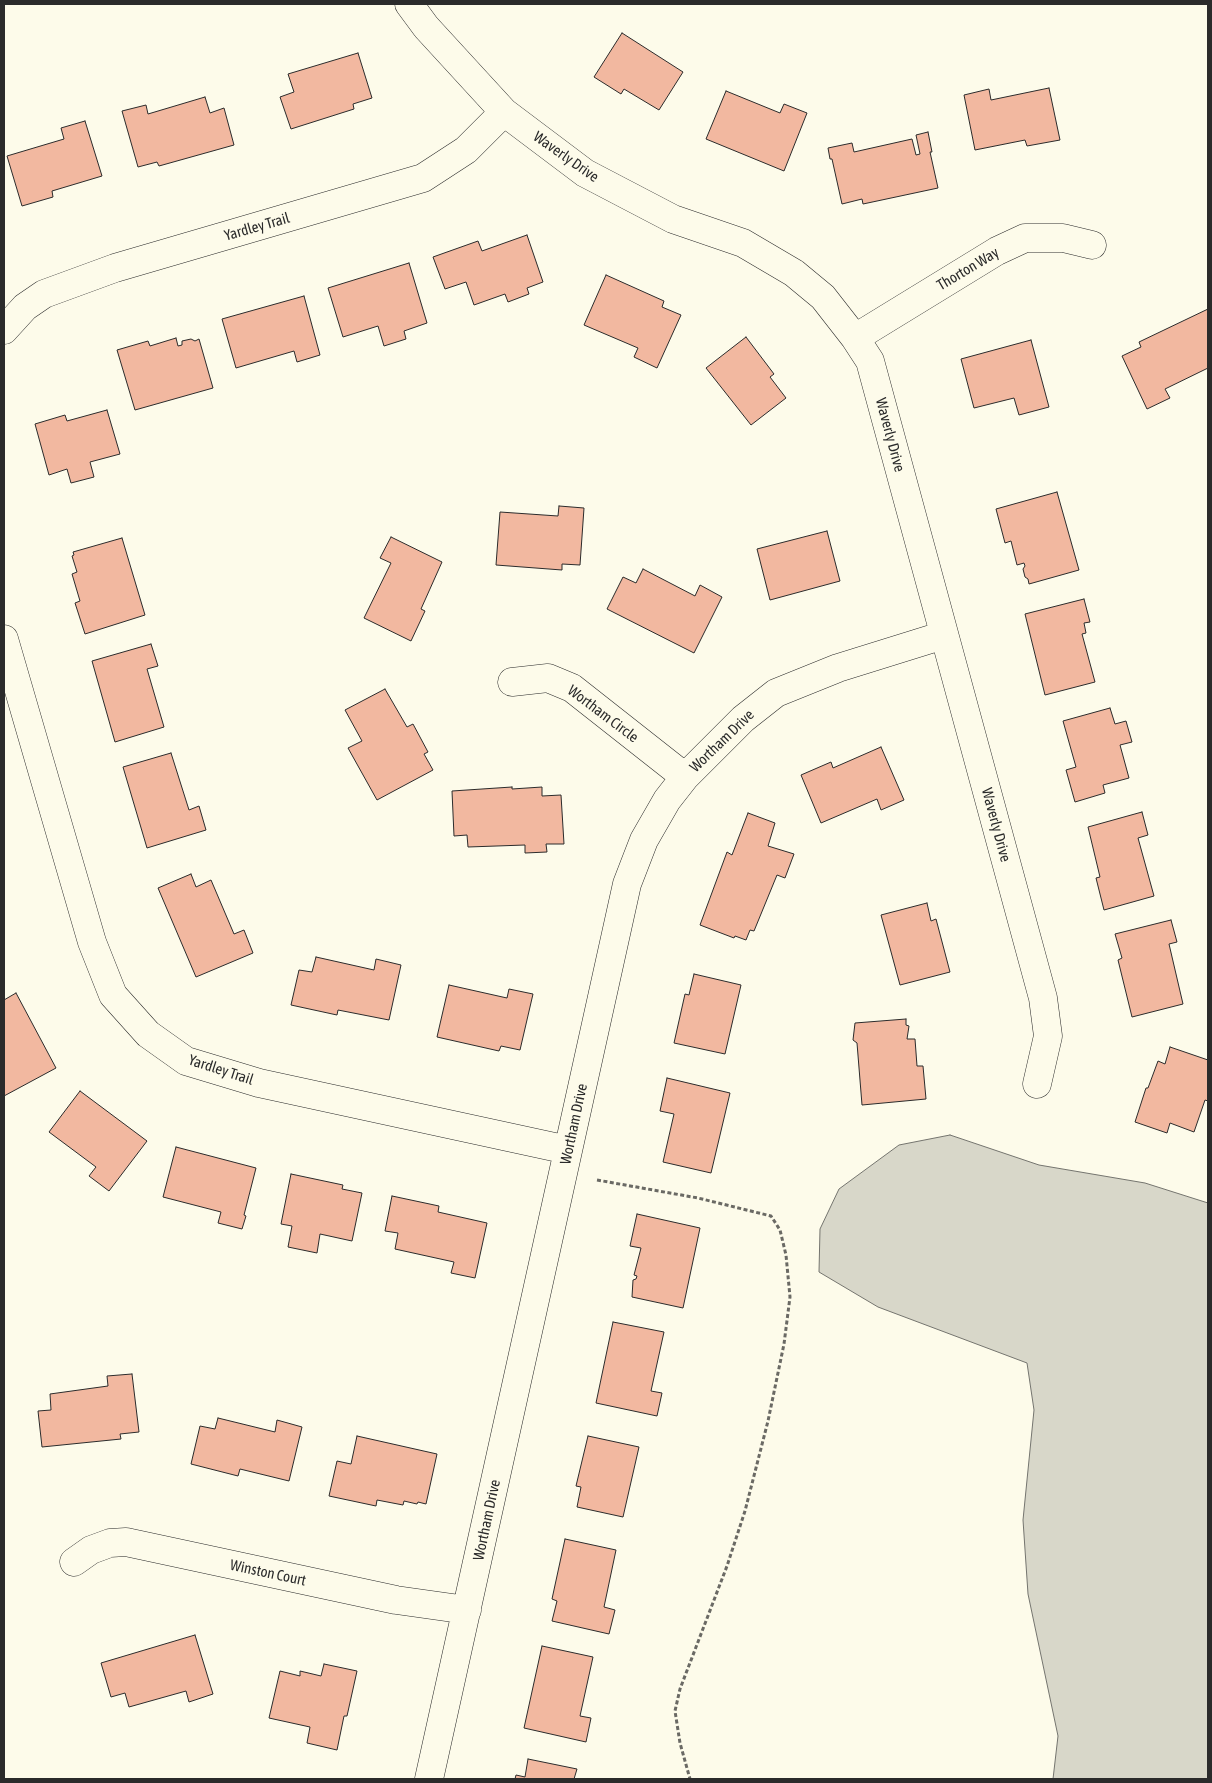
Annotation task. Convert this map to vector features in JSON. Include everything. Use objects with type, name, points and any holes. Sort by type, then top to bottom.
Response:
[{"type":"street","name":"Waverly Drive","points":[[409,4],[426,27],[504,112],[585,173],[673,219],[743,243],[794,273],[823,297],[855,338],[870,361],[1043,998],[1048,1036],[1037,1084]]},
{"type":"street","name":"Yardley Trail","points":[[4,330],[25,308],[44,294],[115,268],[423,178],[466,150],[504,112]]},
{"type":"street","name":"Thorton Way","points":[[855,338],[997,251],[1025,238],[1063,238],[1092,245]]},
{"type":"street","name":"Wortham Drive","points":[[429,1779],[627,884],[644,840],[667,800],[685,777],[742,719],[776,693],[838,668],[944,635]]},
{"type":"street","name":"Yardley Trail","points":[[4,639],[92,942],[114,995],[148,1034],[186,1061],[258,1082],[568,1150]]},
{"type":"street","name":"Wortham Circle","points":[[512,682],[548,678],[572,688],[685,777]]},
{"type":"street","name":"Winston Court","points":[[74,1562],[91,1550],[110,1543],[126,1542],[396,1600],[467,1610]]},
{"type":"path","points":[[597,1180],[698,1198],[771,1216],[780,1230],[786,1254],[790,1297],[784,1344],[768,1421],[745,1512],[727,1566],[680,1689],[675,1711],[680,1743],[690,1779]]},
{"type":"shaded area","points":[[950,1135],[1039,1165],[1145,1183],[1208,1203],[1207,1779],[1053,1779],[1058,1736],[1028,1594],[1023,1520],[1034,1410],[1027,1363],[878,1307],[819,1272],[820,1229],[839,1189],[899,1145]]},
{"type":"building","points":[[622,33],[683,72],[659,110],[624,89],[621,94],[594,77]]},
{"type":"building","points":[[358,53],[372,98],[353,104],[354,109],[291,129],[280,97],[294,92],[288,74]]},
{"type":"building","points":[[1049,88],[1060,140],[1027,146],[1025,140],[975,150],[964,95],[989,89],[991,100]]},
{"type":"building","points":[[726,91],[780,113],[784,104],[807,113],[784,171],[706,139]]},
{"type":"building","points":[[205,97],[210,113],[224,108],[234,145],[159,166],[157,162],[138,167],[122,111],[146,105],[148,114]]},
{"type":"building","points":[[85,121],[102,176],[52,191],[53,197],[22,206],[7,156],[64,139],[61,128]]},
{"type":"building","points":[[928,132],[932,152],[930,152],[938,188],[863,204],[862,199],[842,204],[828,148],[852,143],[854,152],[912,139],[916,155],[920,154],[916,135]]},
{"type":"building","points":[[527,235],[543,282],[527,288],[529,294],[508,302],[505,294],[474,305],[466,282],[445,289],[433,257],[478,241],[482,251]]},
{"type":"building","points":[[409,263],[427,323],[404,331],[406,339],[384,346],[378,326],[343,337],[328,288]]},
{"type":"building","points":[[606,275],[664,301],[662,307],[681,315],[657,368],[634,357],[638,348],[584,325]]},
{"type":"building","points":[[304,296],[320,355],[297,362],[294,351],[236,368],[222,319]]},
{"type":"building","points":[[1208,309],[1208,368],[1165,389],[1170,398],[1147,409],[1122,356],[1141,347],[1139,342]]},
{"type":"building","points":[[746,337],[774,374],[770,377],[786,398],[751,425],[706,368]]},
{"type":"building","points":[[176,338],[178,346],[182,345],[182,341],[191,339],[195,341],[199,339],[213,388],[135,410],[117,350],[148,341],[150,346]]},
{"type":"building","points":[[1031,340],[1049,407],[1019,415],[1014,398],[974,408],[961,359]]},
{"type":"building","points":[[107,410],[120,454],[90,462],[94,477],[71,483],[67,469],[49,475],[35,424],[65,415],[67,421]]},
{"type":"building","points":[[1057,492],[1079,570],[1029,584],[1023,569],[1024,563],[1017,565],[1011,541],[1005,543],[996,509]]},
{"type":"building","points":[[559,506],[584,508],[580,565],[562,564],[562,570],[496,565],[500,512],[558,516]]},
{"type":"building","points":[[827,531],[840,581],[770,600],[757,549]]},
{"type":"building","points":[[391,537],[442,562],[421,609],[425,611],[411,641],[364,618],[391,563],[380,558]]},
{"type":"building","points":[[122,538],[145,615],[85,634],[75,603],[80,601],[72,574],[77,572],[72,556],[74,555],[73,552]]},
{"type":"building","points":[[643,569],[695,596],[700,585],[722,597],[694,653],[607,609],[623,577],[636,583]]},
{"type":"building","points":[[1084,599],[1090,622],[1084,623],[1086,633],[1082,634],[1095,682],[1045,695],[1025,614]]},
{"type":"building","points":[[151,644],[158,666],[147,669],[164,727],[115,742],[92,661]]},
{"type":"building","points":[[385,689],[407,727],[413,724],[428,752],[424,754],[433,770],[377,800],[348,748],[362,741],[345,710]]},
{"type":"building","points":[[1110,708],[1115,724],[1126,721],[1132,742],[1120,745],[1129,778],[1103,785],[1105,793],[1075,802],[1066,770],[1076,767],[1063,721]]},
{"type":"building","points":[[881,747],[904,800],[881,810],[877,799],[821,823],[801,775],[831,762],[833,768]]},
{"type":"building","points":[[171,753],[189,810],[199,806],[206,830],[147,848],[123,767]]},
{"type":"building","points":[[512,787],[512,789],[542,787],[542,796],[561,795],[564,844],[546,844],[547,852],[525,853],[525,845],[468,847],[467,835],[454,836],[452,791]]},
{"type":"building","points":[[1142,812],[1148,835],[1138,838],[1154,896],[1104,910],[1096,878],[1100,877],[1088,827]]},
{"type":"building","points":[[748,813],[775,823],[768,846],[794,854],[785,878],[777,875],[754,931],[750,930],[746,940],[735,936],[734,938],[700,925],[727,852],[732,855]]},
{"type":"building","points":[[191,874],[196,887],[211,880],[234,934],[244,930],[253,953],[196,977],[158,888]]},
{"type":"building","points":[[927,903],[931,921],[936,919],[950,972],[900,985],[881,915]]},
{"type":"building","points":[[1171,920],[1177,942],[1169,944],[1183,1004],[1132,1017],[1118,960],[1122,958],[1115,934]]},
{"type":"building","points":[[316,957],[374,970],[376,959],[401,965],[389,1020],[338,1010],[337,1015],[291,1005],[299,970],[312,972]]},
{"type":"building","points":[[694,974],[741,985],[725,1054],[674,1043],[685,994],[689,995]]},
{"type":"building","points":[[449,985],[507,998],[509,989],[533,994],[520,1050],[501,1046],[499,1051],[437,1037]]},
{"type":"building","points":[[16,993],[56,1068],[4,1096],[4,1000]]},
{"type":"building","points":[[906,1019],[906,1025],[909,1026],[907,1039],[915,1039],[917,1066],[923,1066],[926,1099],[862,1105],[857,1043],[853,1040],[855,1023]]},
{"type":"building","points":[[1170,1047],[1208,1060],[1208,1101],[1205,1100],[1194,1132],[1170,1123],[1167,1133],[1135,1122],[1146,1088],[1148,1088],[1158,1061],[1165,1064]]},
{"type":"building","points":[[667,1078],[730,1093],[711,1173],[663,1162],[674,1114],[660,1111]]},
{"type":"building","points":[[80,1091],[147,1141],[109,1191],[89,1176],[96,1167],[49,1132]]},
{"type":"building","points":[[176,1147],[256,1168],[242,1229],[218,1223],[221,1212],[163,1197]]},
{"type":"building","points":[[291,1174],[343,1185],[342,1189],[362,1193],[352,1241],[320,1234],[317,1253],[288,1247],[292,1226],[281,1224]]},
{"type":"building","points":[[392,1196],[439,1206],[438,1212],[487,1223],[475,1278],[451,1273],[454,1262],[395,1249],[398,1233],[385,1231]]},
{"type":"building","points":[[637,1214],[700,1228],[683,1308],[632,1297],[633,1280],[637,1276],[634,1275],[641,1248],[630,1246]]},
{"type":"building","points":[[613,1322],[664,1332],[651,1391],[662,1393],[657,1416],[596,1403]]},
{"type":"building","points":[[132,1374],[139,1432],[120,1434],[121,1439],[42,1447],[38,1411],[51,1410],[50,1394],[108,1386],[107,1376]]},
{"type":"building","points":[[218,1418],[275,1432],[277,1420],[302,1427],[289,1481],[240,1469],[238,1476],[191,1464],[200,1426],[215,1429]]},
{"type":"building","points":[[357,1436],[437,1454],[426,1504],[404,1501],[403,1505],[377,1500],[376,1506],[329,1496],[337,1461],[351,1464]]},
{"type":"building","points":[[588,1436],[639,1447],[623,1517],[577,1507],[581,1487],[576,1486]]},
{"type":"building","points":[[565,1539],[616,1550],[604,1607],[615,1610],[609,1634],[552,1621],[557,1601],[552,1599]]},
{"type":"building","points":[[195,1635],[213,1694],[189,1702],[186,1691],[129,1707],[125,1693],[111,1697],[101,1663]]},
{"type":"building","points":[[542,1646],[593,1657],[580,1716],[591,1718],[586,1742],[524,1728]]},
{"type":"building","points":[[324,1664],[357,1671],[347,1716],[344,1716],[337,1750],[307,1743],[310,1727],[269,1718],[280,1671],[300,1676],[300,1671],[321,1676]]},
{"type":"building","points":[[528,1759],[577,1769],[574,1779],[515,1779],[516,1775],[525,1777]]}]
